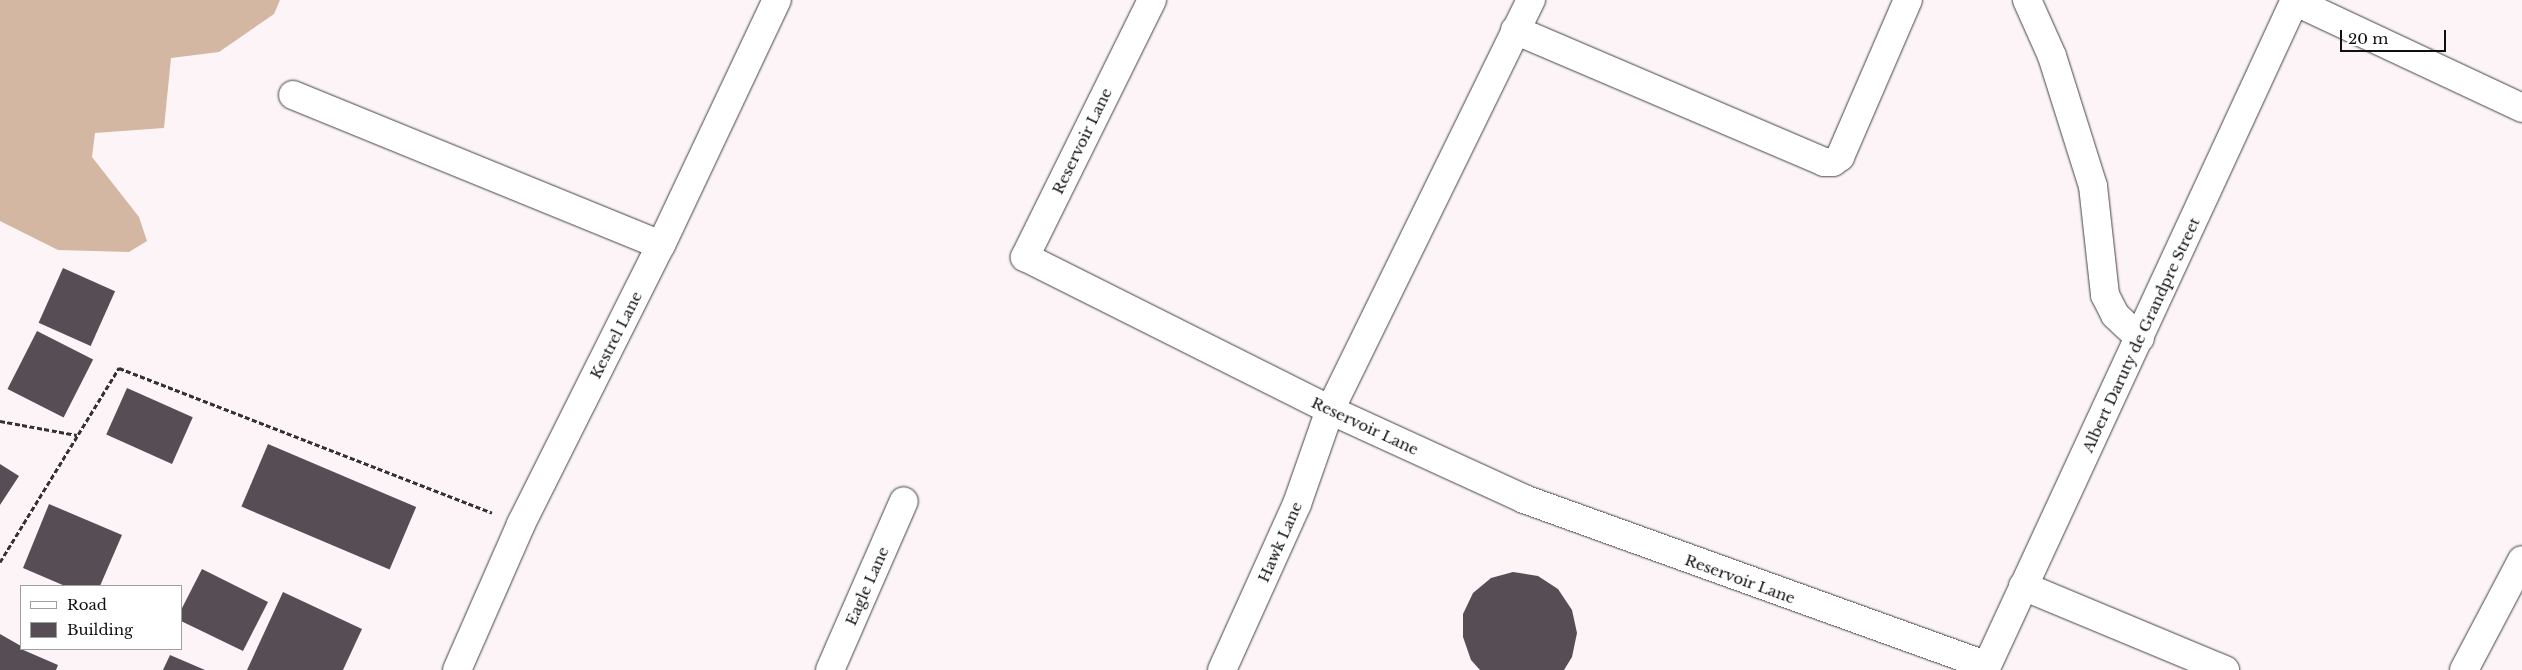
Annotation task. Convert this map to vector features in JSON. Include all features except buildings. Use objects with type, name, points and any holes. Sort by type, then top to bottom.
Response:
[{"type":"street","name":"Kestrel Lane","points":[[457,670],[520,524],[661,245],[777,0]]},
{"type":"street","name":"Reservoir Lane","points":[[1152,0],[1025,257],[1330,410],[1524,498],[1986,668]]},
{"type":"street","name":"Hawk Lane","points":[[1222,670],[1297,504],[1330,410],[1531,0]]},
{"type":"street","points":[[1515,30],[1824,162],[1833,162],[1840,157],[1908,0]]},
{"type":"street","points":[[2026,0],[2052,56],[2093,186],[2105,294],[2116,315],[2140,338]]},
{"type":"street","points":[[2295,1],[2522,108]]},
{"type":"street","name":"Albert Daruty de Grandpre Street","points":[[1986,668],[2295,1]]},
{"type":"street","points":[[293,95],[661,245]]},
{"type":"street","name":"Eagle Lane","points":[[830,670],[904,502]]},
{"type":"street","points":[[2464,670],[2522,560]]},
{"type":"street","points":[[2024,586],[2225,670]]},
{"type":"path","points":[[0,562],[118,368],[520,524]]},
{"type":"path","points":[[0,421],[77,435]]},
{"type":"shaded area","points":[[0,0],[280,0],[274,14],[219,52],[171,58],[164,128],[95,133],[92,157],[139,217],[147,241],[129,252],[58,250],[0,221]]}]
